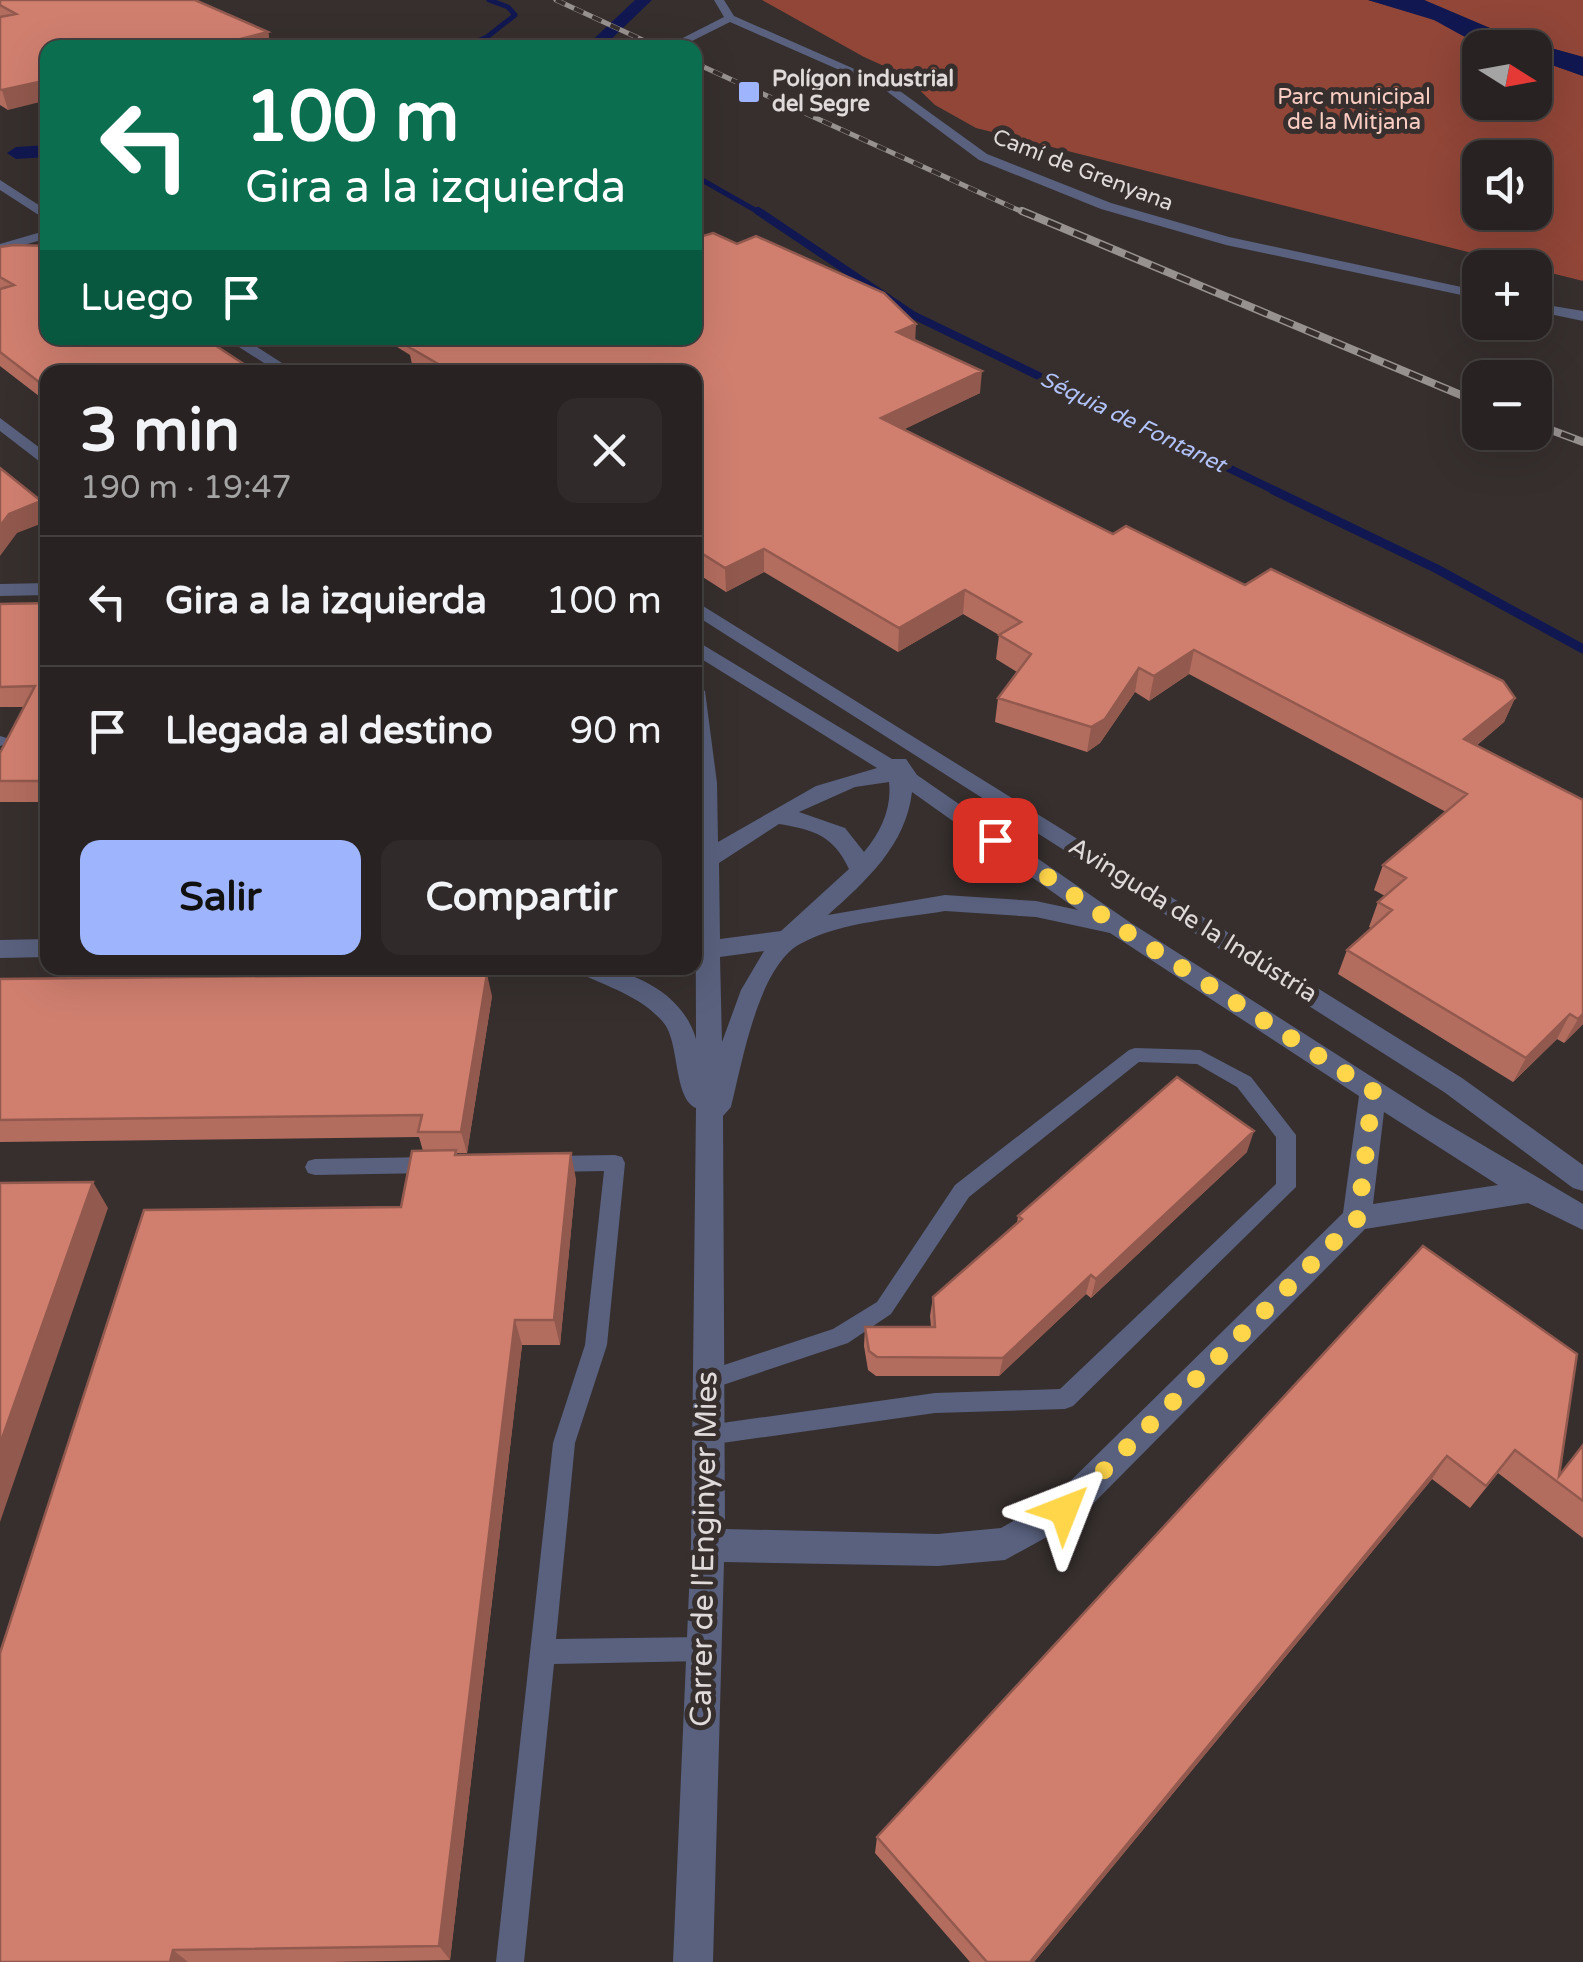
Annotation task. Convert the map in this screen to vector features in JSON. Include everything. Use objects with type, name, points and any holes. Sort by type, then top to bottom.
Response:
[{"type":"street","points":[[685,40],[730,18],[720,0]]},
{"type":"street","name":"Camí de Grenyana","points":[[730,18],[907,99],[967,149],[983,157],[1132,216],[1226,241],[1462,292]]},
{"type":"street","points":[[0,184],[40,211]]},
{"type":"street","points":[[0,248],[40,236]]},
{"type":"street","points":[[1552,310],[1583,316]]},
{"type":"street","points":[[244,345],[277,365]]},
{"type":"street","points":[[0,422],[40,457]]},
{"type":"street","points":[[23,590],[40,585]]},
{"type":"street","points":[[0,590],[40,590]]},
{"type":"street","name":"Avinguda de la Indústria","points":[[702,611],[1453,1084],[1583,1180]]},
{"type":"street","name":"Avinguda de la Indústria","points":[[702,650],[900,773],[1122,929],[1373,1091],[1531,1191],[1583,1218]]},
{"type":"street","name":"Carrer de l'Enginyer Mies","points":[[710,1136],[746,1003],[773,956],[884,847],[902,809],[900,773],[887,727]]},
{"type":"street","name":"Carrer de l'Enginyer Mies","points":[[702,750],[706,783],[702,863]]},
{"type":"street","points":[[702,863],[775,816],[835,785],[900,773],[971,780]]},
{"type":"street","points":[[775,816],[818,823],[848,839],[860,868]]},
{"type":"street","points":[[702,951],[788,939],[828,923],[945,903],[1036,909],[1122,929]]},
{"type":"street","points":[[0,949],[40,948]]},
{"type":"street","points":[[605,975],[650,996],[678,1020],[710,1136]]},
{"type":"street","name":"Carrer de l'Enginyer Mies","points":[[692,1962],[708,1546],[710,1136],[701,975]]},
{"type":"street","points":[[1358,1218],[1373,1091]]},
{"type":"street","points":[[708,1546],[938,1550],[1005,1544],[1064,1510],[1358,1218],[1531,1191]]},
{"type":"lane","points":[[708,1380],[840,1336],[884,1308],[962,1191],[1135,1055],[1200,1056],[1244,1082],[1286,1135],[1286,1188],[1064,1398],[935,1403],[708,1435]]},
{"type":"lane","points":[[510,1962],[564,1443],[596,1344],[615,1163],[521,1164]]},
{"type":"lane","points":[[315,1167],[446,1165]]},
{"type":"lane","points":[[543,1652],[704,1650]]},
{"type":"green space","name":"Parc municipal de la Mitjana","points":[[762,0],[1368,0],[1427,17],[1462,32],[1462,120],[1552,120],[1552,65],[1583,76],[1583,281],[1552,273],[1552,250],[1462,251],[976,128],[935,105],[904,75]]},
{"type":"green space","points":[[1424,0],[1583,0],[1583,57],[1552,48],[1552,30],[1495,30]]},
{"type":"shaded area","points":[[1368,0],[1424,0],[1495,30],[1462,30],[1462,35],[1434,20]]},
{"type":"shaded area","points":[[1552,48],[1583,57],[1583,76],[1552,65]]},
{"type":"building","points":[[0,0],[195,0],[268,32],[236,40],[40,40],[40,82],[2,90],[0,17],[16,14],[0,5]]},
{"type":"building","points":[[713,233],[737,244],[756,236],[884,293],[916,324],[897,332],[982,371],[881,418],[1113,534],[1126,526],[1245,585],[1271,569],[1503,681],[1515,698],[1464,739],[1583,800],[1583,1014],[1578,1019],[1570,1014],[1526,1058],[1347,950],[1392,910],[1378,902],[1406,878],[1383,865],[1467,794],[1194,650],[1154,676],[1139,668],[1105,719],[1091,727],[998,698],[1031,654],[999,635],[1021,622],[965,590],[899,628],[764,549],[725,568],[702,553],[702,365],[440,365],[409,347],[702,345],[702,236]]},
{"type":"building","points":[[40,246],[40,345],[215,345],[245,365],[40,365],[40,383],[0,352],[0,289],[14,285],[0,277],[0,247]]},
{"type":"building","points":[[0,468],[40,501],[9,514],[0,526]]},
{"type":"building","points":[[40,603],[40,781],[0,781],[0,753],[35,686],[0,687],[0,604]]},
{"type":"building","points":[[487,975],[461,1132],[418,1132],[422,1115],[0,1120],[0,979]]},
{"type":"building","points":[[1177,1077],[1254,1131],[1096,1279],[1091,1275],[1003,1358],[877,1357],[869,1351],[865,1327],[935,1327],[933,1297],[1022,1219],[1018,1216]]},
{"type":"building","points":[[456,1150],[455,1155],[571,1153],[554,1320],[515,1320],[439,1946],[173,1950],[170,1962],[0,1962],[0,1653],[144,1210],[401,1207],[412,1151]]},
{"type":"building","points":[[93,1182],[0,1444],[0,1183]]},
{"type":"building","points":[[1423,1246],[1577,1354],[1559,1476],[1583,1445],[1583,1501],[1515,1450],[1486,1486],[1447,1456],[1030,1962],[987,1962],[877,1837]]},
{"type":"waterway","name":"Séquia de Fontanet","points":[[480,40],[515,15],[508,7],[489,0]]},
{"type":"waterway","points":[[601,40],[644,0]]},
{"type":"waterway","points":[[16,153],[40,152]]},
{"type":"waterway","name":"Séquia de Fontanet","points":[[702,180],[762,214]]},
{"type":"waterway","name":"Séquia de Fontanet","points":[[758,211],[913,315],[1278,492]]},
{"type":"waterway","name":"Séquia de Fontanet","points":[[1273,490],[1437,569],[1583,649]]},
{"type":"railway","points":[[556,0],[643,40]]},
{"type":"railway","points":[[702,66],[1027,214]]},
{"type":"railway","points":[[1022,211],[1462,395]]},
{"type":"railway","points":[[1552,430],[1583,442]]},
{"type":"place","name":"Polígon industrial del Segre","points":[[749,92]]},
{"type":"route","points":[[995,840],[1122,929],[1373,1091],[1358,1218],[1064,1510]]}]
